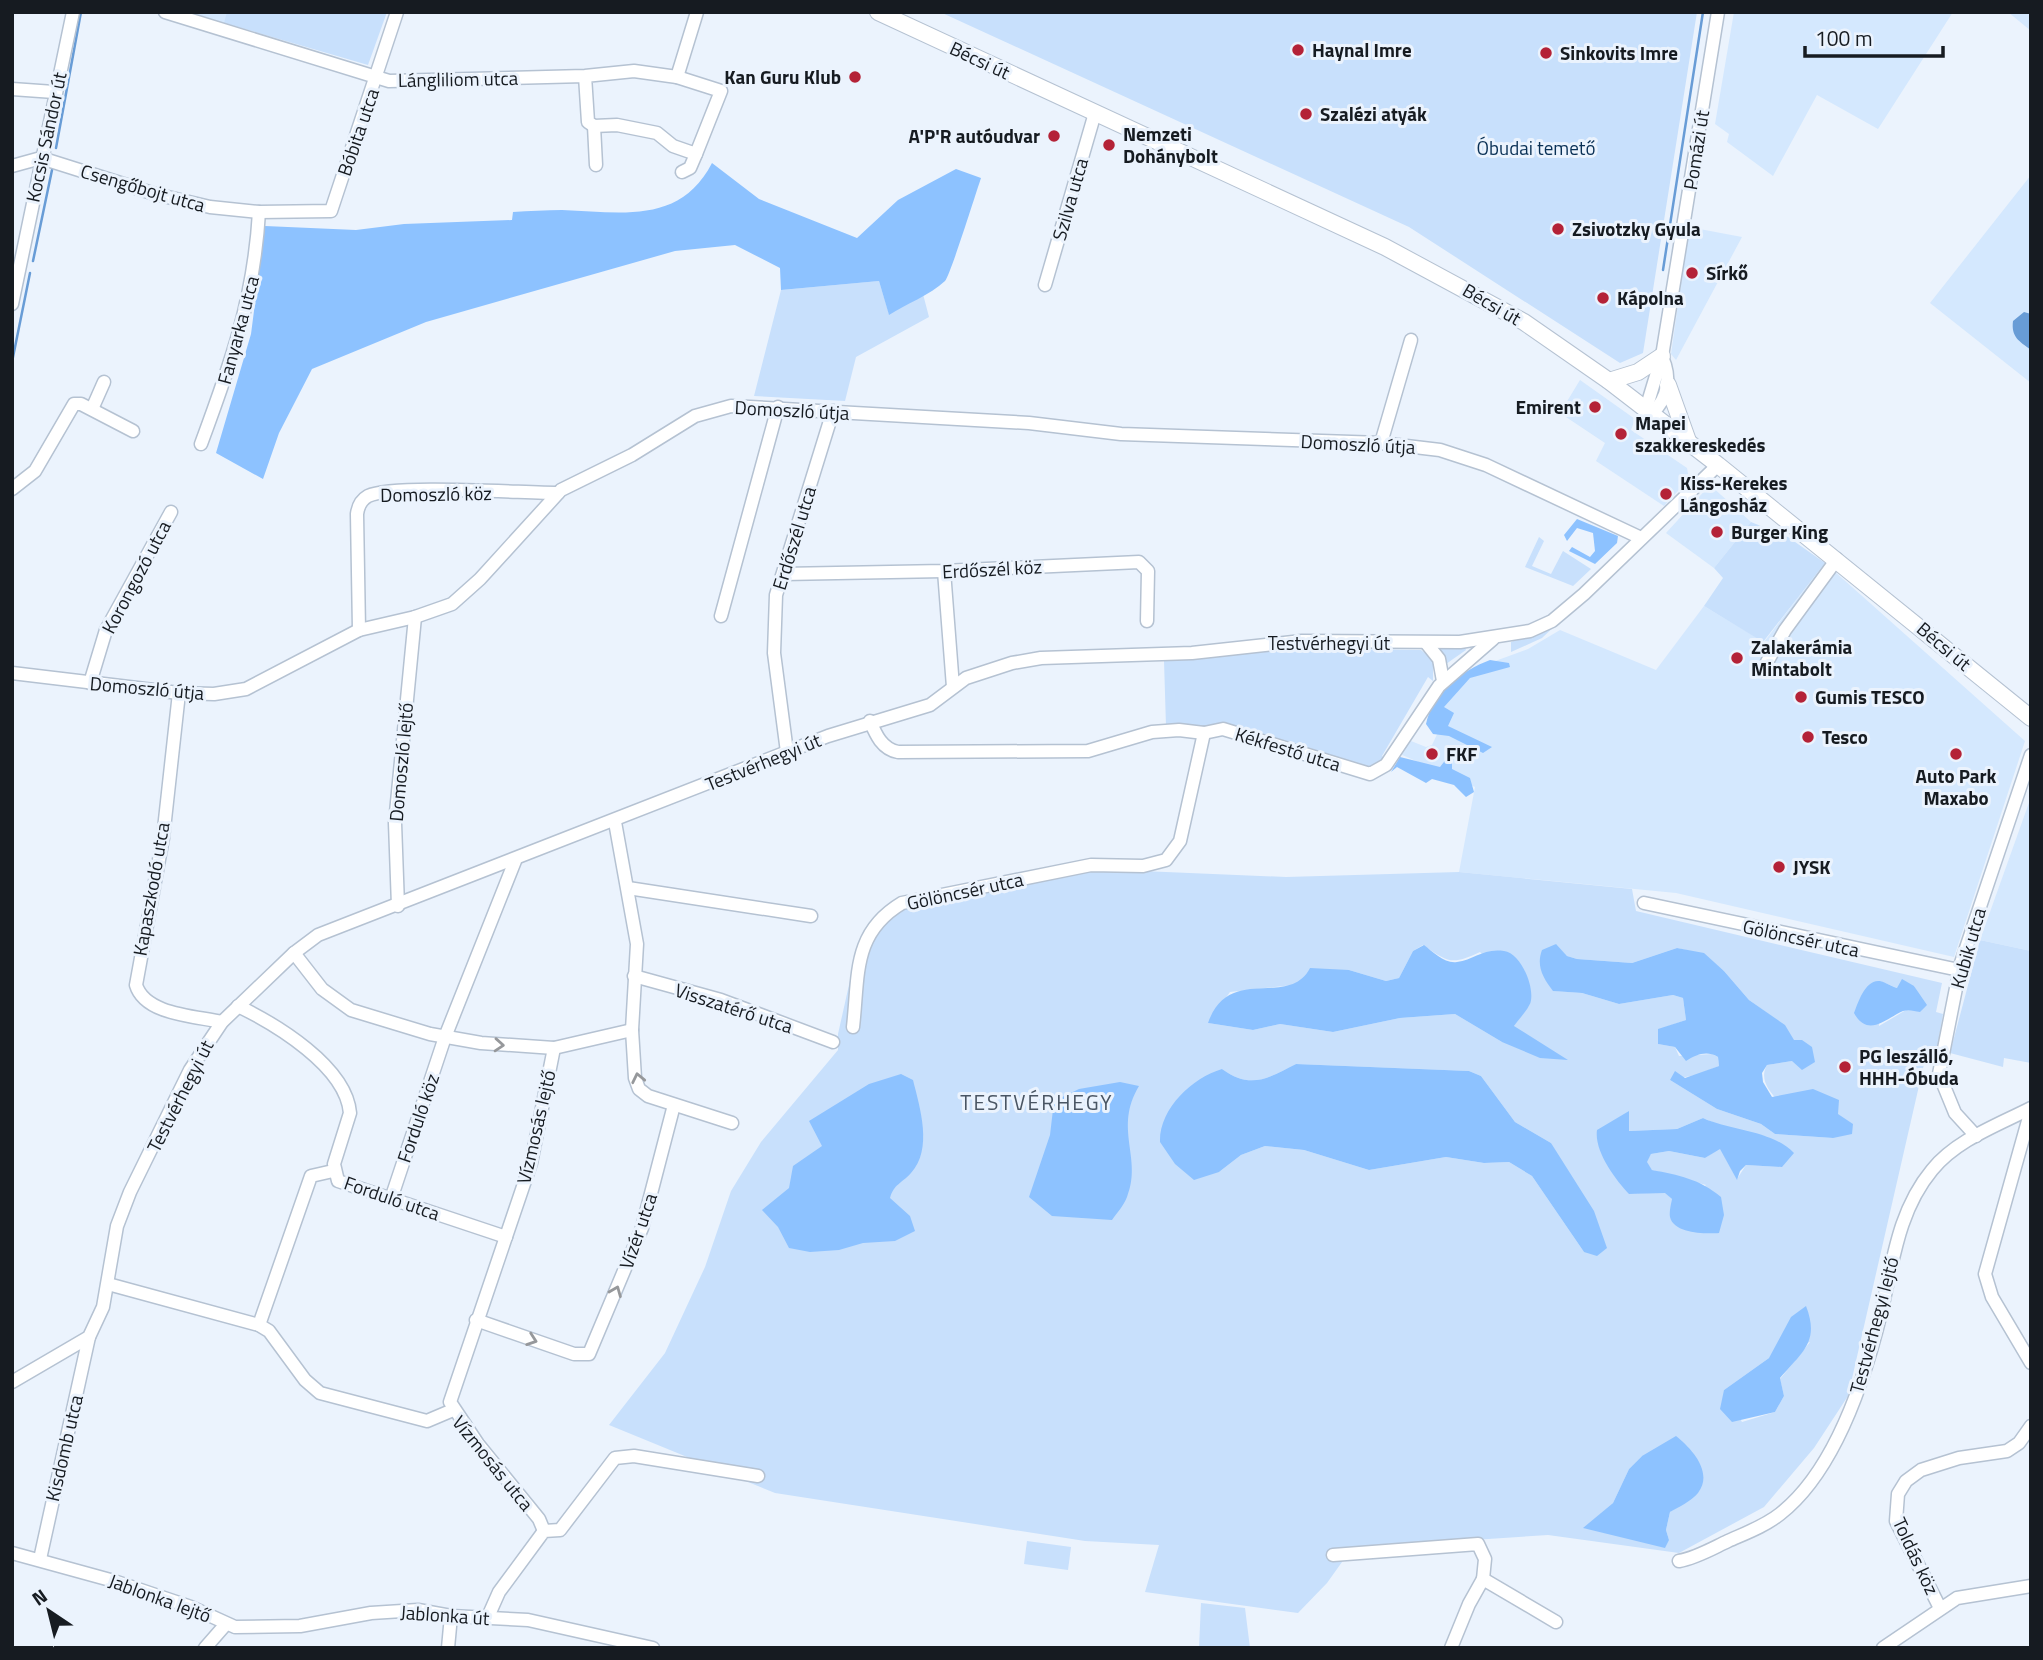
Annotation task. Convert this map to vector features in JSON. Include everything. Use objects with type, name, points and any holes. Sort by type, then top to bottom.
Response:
[{"type":"main road","name":"Bécsi út","points":[[878,12],[1374,242],[1473,292],[1524,322],[1609,380],[1718,465],[2031,718]]},
{"type":"main road","points":[[1609,380],[1638,372],[1662,356]]},
{"type":"main road","points":[[1661,383],[1689,443]]},
{"type":"street","name":"Kocsis Sándor út","points":[[12,304],[73,12]]},
{"type":"street","name":"Lángliliom utca","points":[[164,12],[389,81],[585,76],[634,71],[677,77],[721,92],[696,154]]},
{"type":"street","name":"Bóbita utca","points":[[331,211],[397,12]]},
{"type":"street","points":[[677,77],[697,12]]},
{"type":"street","name":"Pomázi út","points":[[1649,412],[1663,401],[1662,356],[1718,12]]},
{"type":"street","points":[[585,76],[588,122],[594,126],[617,124],[657,133],[673,146],[696,154],[690,168],[682,172]]},
{"type":"street","points":[[12,89],[54,93]]},
{"type":"street","name":"Szilva utca","points":[[1045,285],[1095,113]]},
{"type":"street","points":[[594,126],[596,165]]},
{"type":"street","points":[[12,166],[41,158]]},
{"type":"street","name":"Csengőbojt utca","points":[[41,158],[180,201],[259,212],[331,211]]},
{"type":"street","name":"Fanyarka utca","points":[[201,444],[237,348],[252,281],[259,212]]},
{"type":"street","points":[[1381,443],[1411,340]]},
{"type":"street","points":[[1638,372],[1661,383]]},
{"type":"street","points":[[92,410],[104,382]]},
{"type":"street","points":[[12,489],[35,471],[66,415],[77,403],[133,431]]},
{"type":"street","name":"Domoszló útja","points":[[12,673],[179,693],[215,694],[246,689],[359,630],[415,617],[452,604],[466,593],[558,493],[702,413],[731,406],[1029,423],[1121,434],[1381,443],[1440,450],[1479,462],[1642,538]]},
{"type":"street","points":[[721,616],[778,407]]},
{"type":"street","name":"Erdőszél utca","points":[[787,752],[774,653],[775,606],[833,411]]},
{"type":"street","name":"Testvérhegyi út","points":[[89,1337],[98,1320],[108,1284],[117,1226],[130,1192],[190,1070],[222,1022],[294,953],[318,935],[615,822],[787,752],[870,721],[930,705],[980,672],[1041,658],[1158,655],[1302,641],[1427,644],[1493,639],[1530,631],[1552,621],[1584,594],[1718,465]]},
{"type":"street","name":"Domoszló köz","points":[[359,630],[357,513],[360,502],[368,496],[409,492],[558,493]]},
{"type":"street","name":"Korongozó utca","points":[[90,682],[106,630],[171,512]]},
{"type":"street","points":[[1767,662],[1837,559]]},
{"type":"street","name":"Erdőszél köz","points":[[783,574],[944,571],[1139,562],[1148,571],[1147,621]]},
{"type":"street","points":[[944,571],[954,687]]},
{"type":"street","name":"Domoszló lejtő","points":[[398,906],[395,823],[415,617]]},
{"type":"street","name":"Kékfestő utca","points":[[870,721],[884,745],[898,752],[1088,751],[1152,732],[1179,730],[1204,733],[1228,730],[1366,774],[1376,774],[1386,765],[1444,681],[1493,639]]},
{"type":"street","points":[[1427,644],[1438,659],[1444,681]]},
{"type":"street","name":"Kapaszkodó utca","points":[[179,693],[163,838],[136,985],[142,998],[152,1006],[222,1022]]},
{"type":"street","name":"Gölöncsér utca","points":[[853,1027],[863,942],[877,921],[902,904],[1091,864],[1143,866],[1166,860],[1180,841],[1204,733]]},
{"type":"street","name":"Kubik utca","points":[[1976,1136],[1955,1113],[1939,1074],[1959,970],[2030,759]]},
{"type":"street","points":[[615,822],[637,944],[632,1030],[635,1078],[639,1089],[648,1096],[732,1123]]},
{"type":"street","points":[[445,1037],[515,861]]},
{"type":"street","points":[[628,888],[811,916]]},
{"type":"street","name":"Gölöncsér utca","points":[[1644,903],[1959,970]]},
{"type":"street","name":"Vízmosás lejtő","points":[[294,953],[322,989],[351,1010],[445,1037],[481,1043],[554,1048],[540,1129],[506,1237],[451,1393],[453,1410]]},
{"type":"street","name":"Visszatérő utca","points":[[634,976],[721,1000],[833,1042]]},
{"type":"street","name":"Forduló utca","points":[[238,1006],[292,1037],[317,1060],[338,1086],[350,1113],[333,1171],[344,1185],[506,1237]]},
{"type":"street","points":[[554,1048],[632,1030]]},
{"type":"street","name":"Forduló köz","points":[[391,1199],[445,1037]]},
{"type":"street","name":"Vízér utca","points":[[476,1320],[574,1354],[589,1354],[642,1228],[674,1105]]},
{"type":"street","points":[[2031,1109],[1985,1274],[1992,1297],[2031,1363]]},
{"type":"street","name":"Testvérhegyi lejtő","points":[[1679,1561],[1772,1520],[1790,1506],[1815,1474],[1840,1430],[1865,1370],[1906,1211],[1934,1168],[1976,1136],[2031,1109]]},
{"type":"street","points":[[108,1284],[259,1325],[311,1176],[333,1171]]},
{"type":"street","name":"Vízmosás utca","points":[[259,1325],[269,1331],[305,1380],[320,1393],[427,1420],[453,1410],[539,1519],[544,1531]]},
{"type":"street","points":[[12,1382],[89,1337]]},
{"type":"street","name":"Kisdomb utca","points":[[40,1559],[89,1337]]},
{"type":"street","name":"Toldás köz","points":[[1940,1608],[1896,1521],[1898,1494],[1906,1481],[1921,1470],[1959,1458],[2007,1451],[2019,1443],[2031,1426]]},
{"type":"street","points":[[487,1619],[499,1592],[544,1531],[561,1530],[615,1458],[634,1456],[758,1476]]},
{"type":"street","points":[[1333,1555],[1478,1544],[1485,1559],[1483,1579],[1468,1604],[1451,1648]]},
{"type":"street","name":"Jablonka lejtő","points":[[12,1553],[40,1559],[191,1607],[226,1624]]},
{"type":"street","points":[[1483,1579],[1556,1622]]},
{"type":"street","points":[[1883,1648],[1940,1608],[1968,1595],[2031,1586]]},
{"type":"street","name":"Jablonka út","points":[[226,1624],[248,1628],[288,1627],[405,1609],[451,1616],[528,1620],[653,1648]]},
{"type":"street","points":[[448,1648],[451,1616]]},
{"type":"street","points":[[205,1648],[226,1624]]},
{"type":"shaded area","points":[[189,12],[227,12],[228,15],[224,23]]},
{"type":"shaded area","points":[[1734,12],[1953,12],[1878,129],[1817,95],[1773,176],[1727,142],[1729,134],[1715,124]]},
{"type":"shaded area","points":[[2008,12],[2031,12],[2031,31]]},
{"type":"shaded area","points":[[712,163],[759,199],[857,238],[898,200],[956,169],[981,178],[945,281],[889,315],[879,281],[781,290],[780,268],[735,245],[675,251],[426,322],[312,369],[279,433],[263,479],[216,453],[251,334],[265,226],[356,230],[404,224],[512,220],[513,212],[647,210],[666,206],[683,197],[699,183]]},
{"type":"shaded area","points":[[2031,175],[2031,383],[1930,303]]},
{"type":"shaded area","points":[[1689,227],[1742,237],[1676,360],[1671,354]]},
{"type":"shaded area","points":[[2024,312],[2031,314],[2031,350],[2013,331],[2013,321]]},
{"type":"shaded area","points":[[1580,380],[1635,419],[1631,430],[1687,468],[1689,479],[1664,506],[1596,461],[1605,443],[1560,413]]},
{"type":"shaded area","points":[[1710,485],[1751,522],[1714,568],[1666,533]]},
{"type":"shaded area","points":[[1577,519],[1618,536],[1617,543],[1595,564],[1569,551],[1572,547],[1590,557],[1595,551],[1593,533],[1577,528],[1567,541],[1564,535]]},
{"type":"shaded area","points":[[1825,563],[2025,741],[1954,957],[1676,893],[1459,872],[1475,787],[1400,754],[1411,741],[1426,747],[1432,745],[1440,728],[1431,723],[1468,671],[1528,649],[1560,630],[1656,670],[1704,606],[1764,642]]},
{"type":"shaded area","points":[[1490,660],[1509,663],[1510,667],[1470,678],[1444,707],[1454,713],[1448,726],[1492,747],[1483,753],[1449,736],[1433,734],[1426,724],[1435,702],[1459,677]]},
{"type":"shaded area","points":[[1400,757],[1440,767],[1447,758],[1452,761],[1452,769],[1470,778],[1474,792],[1466,797],[1454,785],[1432,779],[1426,783],[1397,767],[1391,772]]},
{"type":"shaded area","points":[[2031,797],[2031,951],[1980,940]]},
{"type":"shaded area","points":[[1556,944],[1567,956],[1577,959],[1632,963],[1677,948],[1704,953],[1749,1000],[1785,1025],[1794,1040],[1802,1040],[1812,1047],[1815,1062],[1802,1070],[1792,1061],[1767,1065],[1762,1073],[1763,1082],[1772,1097],[1813,1089],[1839,1100],[1838,1114],[1853,1124],[1852,1134],[1833,1138],[1775,1134],[1761,1124],[1717,1109],[1670,1080],[1675,1071],[1685,1078],[1719,1066],[1718,1057],[1714,1055],[1701,1054],[1686,1061],[1675,1047],[1658,1044],[1658,1029],[1686,1020],[1683,998],[1673,995],[1619,1004],[1582,993],[1553,991],[1544,977],[1540,961],[1542,950]]},
{"type":"shaded area","points":[[1424,945],[1439,957],[1453,962],[1490,951],[1510,953],[1526,973],[1531,990],[1530,1004],[1514,1026],[1568,1060],[1540,1058],[1502,1042],[1455,1014],[1400,1018],[1333,1032],[1280,1024],[1253,1030],[1208,1023],[1218,1005],[1230,995],[1244,990],[1288,985],[1300,980],[1310,968],[1349,970],[1386,981],[1399,978],[1413,951]]},
{"type":"shaded area","points":[[1902,979],[1914,986],[1927,1005],[1920,1012],[1903,1011],[1871,1025],[1859,1020],[1854,1013],[1863,992],[1870,984],[1880,981],[1897,988]]},
{"type":"shaded area","points":[[1296,1064],[1469,1071],[1481,1076],[1515,1122],[1551,1143],[1594,1211],[1607,1248],[1597,1256],[1584,1252],[1532,1176],[1509,1162],[1484,1163],[1446,1157],[1369,1170],[1304,1150],[1265,1146],[1241,1155],[1219,1172],[1194,1180],[1175,1164],[1160,1142],[1161,1130],[1171,1107],[1189,1087],[1222,1069],[1242,1079],[1259,1080]]},
{"type":"shaded area","points":[[901,1074],[913,1080],[923,1128],[922,1152],[918,1163],[896,1187],[890,1198],[910,1216],[915,1231],[895,1241],[863,1243],[839,1250],[810,1252],[789,1248],[778,1227],[762,1210],[789,1188],[793,1166],[822,1146],[809,1121],[869,1084]]},
{"type":"shaded area","points":[[1120,1082],[1139,1086],[1128,1116],[1132,1169],[1126,1200],[1112,1220],[1052,1216],[1029,1197],[1050,1135],[1054,1101],[1079,1089]]},
{"type":"shaded area","points":[[1629,1111],[1629,1131],[1677,1129],[1703,1118],[1763,1135],[1785,1145],[1794,1153],[1782,1167],[1746,1165],[1737,1180],[1720,1149],[1705,1158],[1669,1151],[1651,1154],[1647,1162],[1652,1170],[1697,1182],[1721,1197],[1724,1215],[1719,1233],[1691,1232],[1673,1223],[1670,1215],[1672,1199],[1665,1193],[1629,1194],[1602,1156],[1597,1130]]},
{"type":"shaded area","points":[[1806,1306],[1810,1318],[1810,1338],[1802,1353],[1780,1378],[1784,1396],[1775,1412],[1732,1422],[1720,1409],[1724,1390],[1769,1358],[1791,1317]]},
{"type":"shaded area","points":[[1676,1436],[1699,1461],[1703,1477],[1698,1493],[1670,1512],[1666,1530],[1669,1540],[1665,1548],[1583,1528],[1613,1503],[1629,1469],[1642,1456]]},
{"type":"green space","points":[[227,12],[387,12],[368,65],[224,23]]},
{"type":"green space","name":"Óbudai temető","points":[[940,12],[1697,12],[1643,353],[1620,363],[1409,227]]},
{"type":"green space","points":[[879,281],[889,314],[923,294],[929,317],[856,357],[845,401],[754,396],[781,290]]},
{"type":"green space","points":[[1751,522],[1788,537],[1825,563],[1763,642],[1704,606],[1723,578],[1714,568]]},
{"type":"green space","points":[[1539,537],[1544,541],[1532,566],[1551,574],[1563,551],[1591,569],[1573,586],[1525,567]]},
{"type":"green space","points":[[1558,623],[1542,638],[1511,652],[1511,642]]},
{"type":"green space","points":[[1464,645],[1466,650],[1446,664],[1437,647]]},
{"type":"green space","points":[[1256,648],[1421,650],[1433,660],[1433,681],[1428,677],[1382,756],[1385,759],[1372,771],[1216,727],[1166,726],[1164,661]]},
{"type":"green space","points":[[1095,869],[1286,877],[1459,872],[1632,889],[1636,911],[1942,983],[1936,1012],[1943,1014],[1934,1066],[1924,1064],[1848,1396],[1814,1448],[1764,1507],[1679,1553],[1548,1535],[1352,1548],[1327,1583],[1298,1613],[1145,1592],[1159,1545],[1085,1541],[775,1493],[609,1425],[665,1353],[705,1267],[731,1191],[761,1142],[838,1050],[838,1034],[853,967],[878,928],[903,907]],"holes":[[[1555,944],[1567,956],[1577,959],[1632,963],[1677,948],[1704,954],[1724,971],[1749,1000],[1781,1023],[1794,1041],[1802,1040],[1792,1061],[1767,1065],[1764,1076],[1767,1087],[1786,1107],[1833,1138],[1775,1134],[1761,1124],[1717,1109],[1670,1080],[1696,1075],[1719,1066],[1718,1057],[1712,1054],[1679,1056],[1675,1047],[1658,1044],[1666,1027],[1686,1020],[1683,998],[1673,995],[1619,1004],[1582,993],[1554,991]],[[1423,945],[1439,956],[1451,960],[1463,959],[1480,952],[1530,1004],[1502,1042],[1455,1014],[1400,1018],[1333,1032],[1280,1024],[1253,1030],[1208,1023],[1230,992],[1293,985],[1305,979],[1349,970],[1386,981],[1399,978],[1413,951]],[[1880,981],[1897,988],[1914,986],[1919,995],[1906,1010],[1879,1026]],[[1296,1064],[1469,1071],[1481,1076],[1515,1122],[1551,1143],[1584,1252],[1532,1176],[1509,1162],[1484,1163],[1446,1157],[1369,1170],[1304,1150],[1265,1146],[1241,1155],[1219,1172],[1222,1069],[1242,1079],[1259,1080]],[[1703,1118],[1721,1126],[1768,1137],[1782,1167],[1746,1165],[1737,1179],[1720,1148],[1705,1158],[1669,1151],[1651,1154],[1646,1162],[1652,1170],[1706,1185],[1670,1217],[1672,1199],[1665,1192],[1629,1194],[1628,1131],[1677,1129]],[[1810,1342],[1780,1379],[1784,1396],[1775,1412],[1742,1422],[1724,1390],[1769,1358]],[[1642,1456],[1702,1473],[1699,1491],[1670,1512],[1666,1530],[1669,1540],[1584,1528],[1613,1503],[1629,1469]]]},
{"type":"green space","points":[[1980,940],[2031,951],[2031,1063],[2004,1058],[2003,1067],[1950,1053]]},
{"type":"green space","points":[[1027,1541],[1071,1547],[1068,1570],[1024,1564]]},
{"type":"green space","points":[[1201,1603],[1245,1608],[1250,1648],[1199,1648]]},
{"type":"waterway","points":[[56,148],[81,12]]},
{"type":"waterway","points":[[1663,270],[1703,12]]},
{"type":"waterway","points":[[33,261],[52,170]]},
{"type":"waterway","points":[[12,362],[30,273]]},
{"type":"place","name":"Haynal Imre","points":[[1298,50]]},
{"type":"place","name":"Sinkovits Imre","points":[[1546,53]]},
{"type":"place","name":"Kan Guru Klub","points":[[855,77]]},
{"type":"place","name":"Szalézi atyák","points":[[1306,114]]},
{"type":"place","name":"A'P'R autóudvar","points":[[1054,136]]},
{"type":"place","name":"Nemzeti Dohánybolt","points":[[1109,145]]},
{"type":"place","name":"Zsivotzky Gyula","points":[[1558,229]]},
{"type":"place","name":"Sírkő","points":[[1692,273]]},
{"type":"place","name":"Kápolna","points":[[1603,298]]},
{"type":"place","name":"Emirent","points":[[1595,407]]},
{"type":"place","name":"Mapei szakkereskedés","points":[[1621,434]]},
{"type":"place","name":"Kiss-Kerekes Lángosház","points":[[1666,494]]},
{"type":"place","name":"Burger King","points":[[1717,532]]},
{"type":"place","name":"Zalakerámia Mintabolt","points":[[1737,658]]},
{"type":"place","name":"Gumis TESCO","points":[[1801,697]]},
{"type":"place","name":"Tesco","points":[[1808,737]]},
{"type":"place","name":"FKF","points":[[1432,754]]},
{"type":"place","name":"Auto Park Maxabo","points":[[1956,754]]},
{"type":"place","name":"JYSK","points":[[1779,867]]},
{"type":"place","name":"PG leszálló, HHH-Óbuda","points":[[1845,1067]]},
{"type":"district","name":"TESTVÉRHEGY","points":[[1037,1103]]}]
